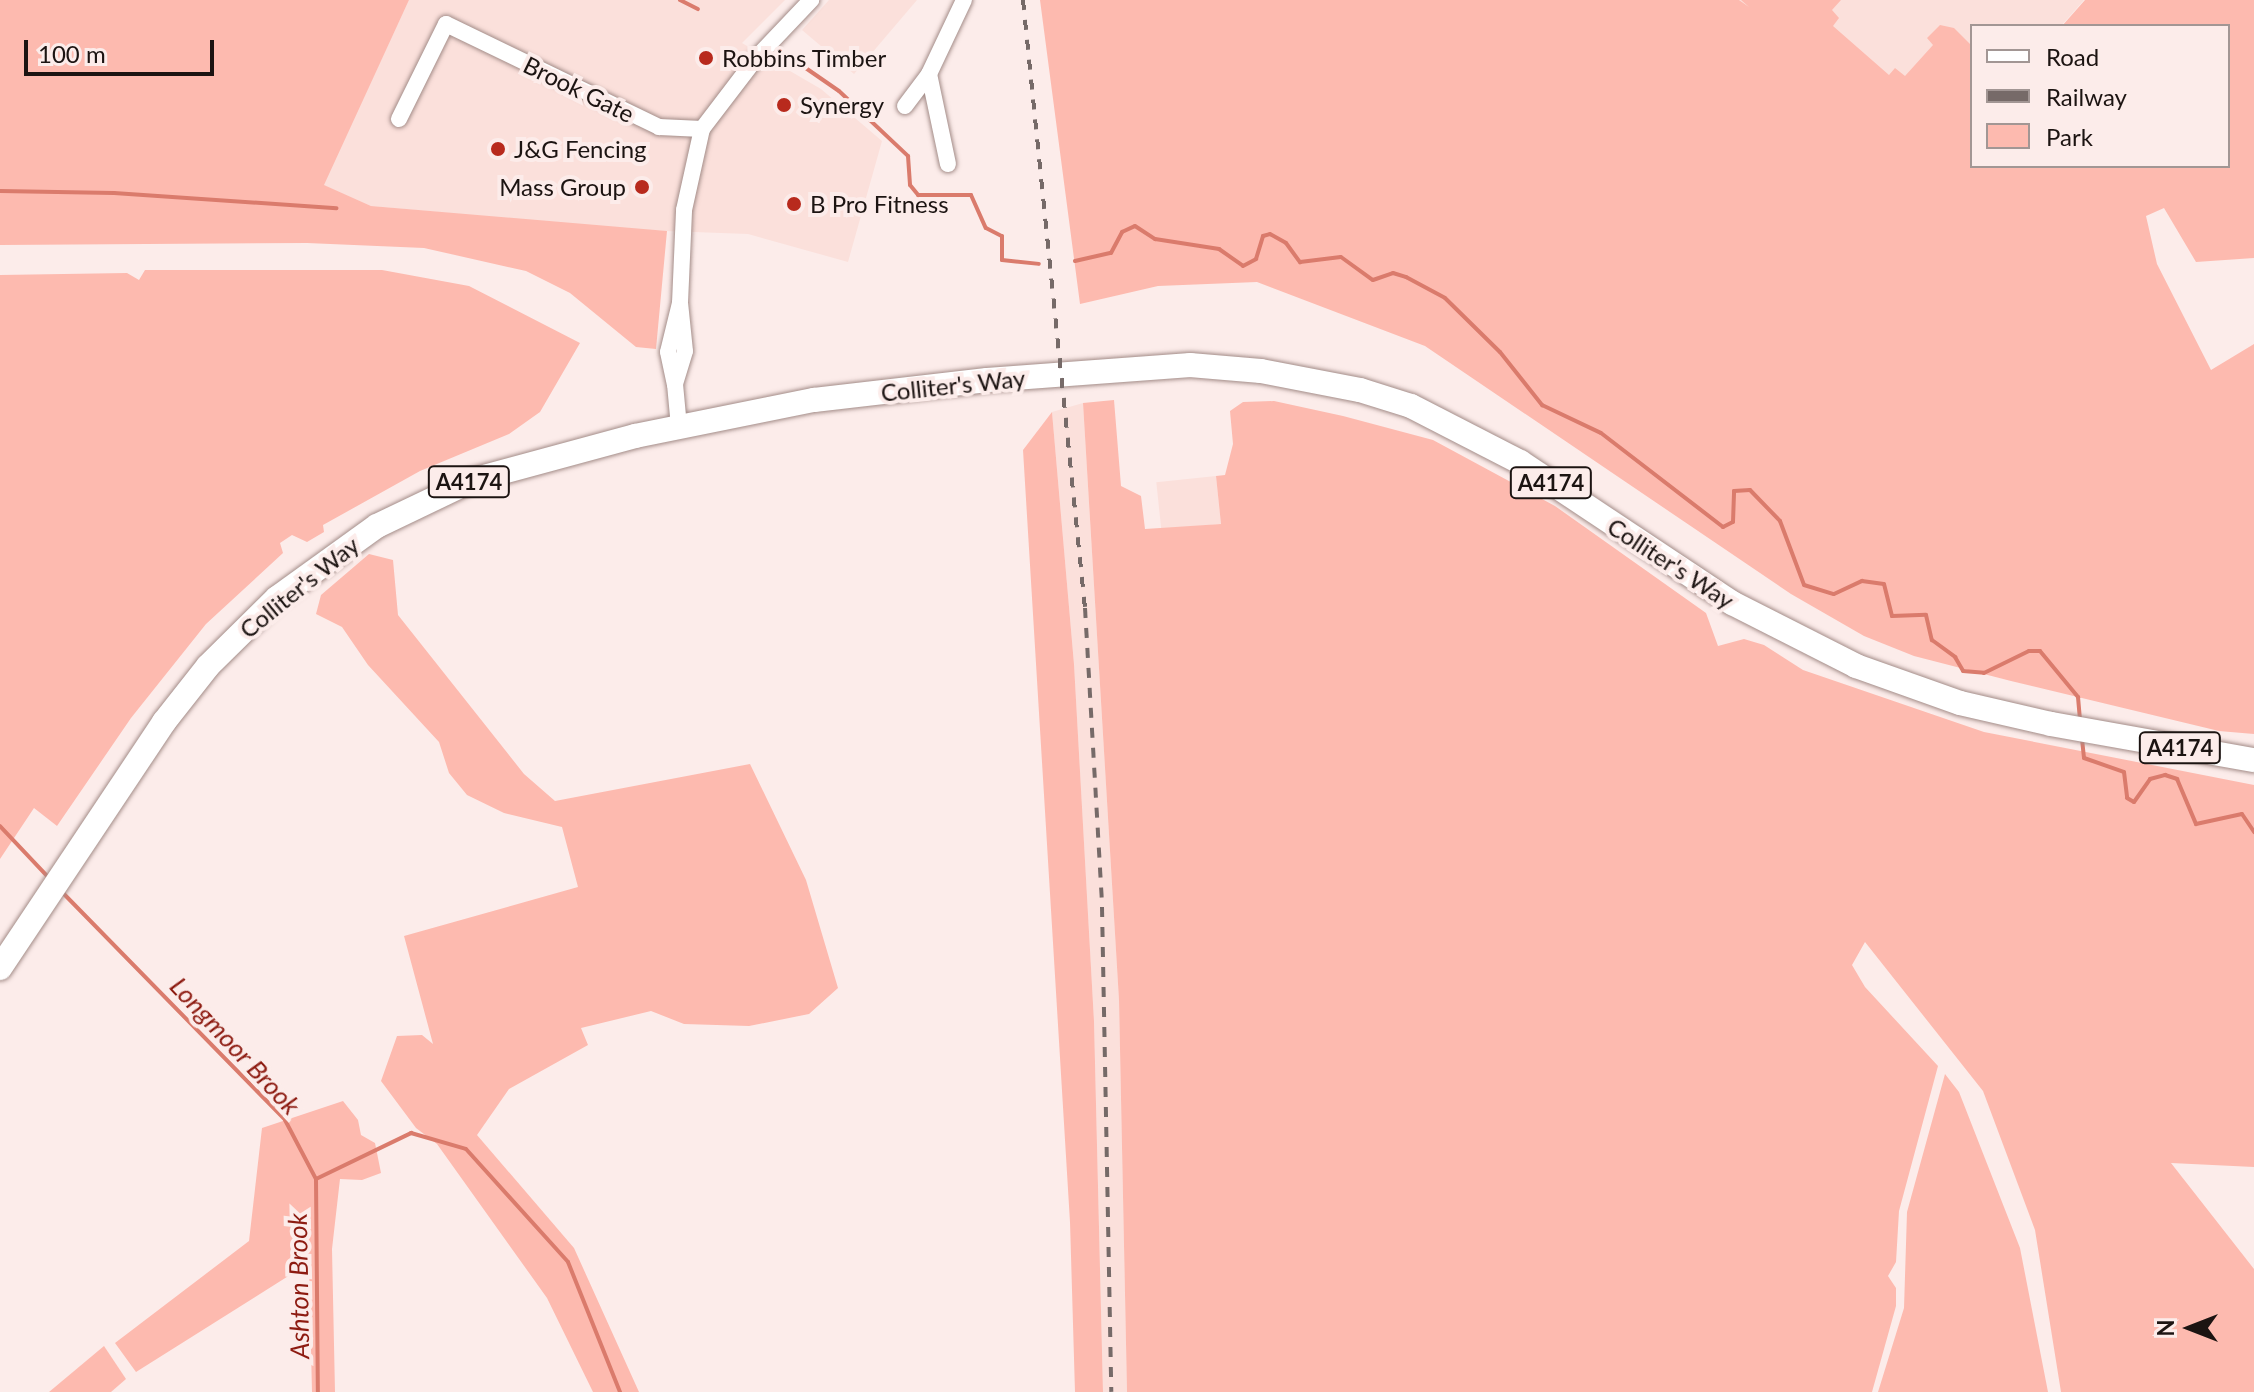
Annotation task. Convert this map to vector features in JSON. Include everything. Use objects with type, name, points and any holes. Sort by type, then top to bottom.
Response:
[{"type":"highway","name":"Colliter's Way","points":[[0,968],[208,666],[277,598],[339,549],[421,502],[473,480],[679,427],[814,400],[1142,368],[1214,366],[1309,378],[1411,406],[1520,462],[1732,603],[1820,649],[1960,703],[2051,724],[2254,760]]},
{"type":"street","points":[[679,427],[675,384],[684,366],[680,303],[684,210],[702,129],[764,48],[811,0]]},
{"type":"street","points":[[905,106],[929,74],[964,0]]},
{"type":"street","name":"Brook Gate","points":[[399,119],[446,24],[659,127],[702,129]]},
{"type":"street","points":[[929,74],[948,164]]},
{"type":"shaded area","points":[[409,0],[785,0],[742,43],[821,89],[882,141],[848,262],[748,234],[639,230],[371,206],[323,185]]},
{"type":"shaded area","points":[[829,0],[917,0],[854,74],[802,30]]},
{"type":"shaded area","points":[[1739,0],[2084,0],[2063,24],[1970,24],[1970,128],[1815,55]]},
{"type":"shaded area","points":[[1083,403],[1119,1000],[1127,1392],[1103,1392],[1094,1021],[1074,664],[1052,412]]},
{"type":"shaded area","points":[[1216,476],[1221,524],[1161,530],[1156,482]]},
{"type":"green space","points":[[0,0],[409,0],[324,185],[371,206],[667,231],[656,349],[636,347],[570,293],[526,271],[424,248],[307,243],[0,245]]},
{"type":"green space","points":[[1040,0],[1739,0],[1749,7],[1741,0],[1841,0],[1832,10],[1839,18],[1833,26],[1889,75],[1895,68],[1905,76],[1933,45],[1927,38],[1940,25],[1954,28],[1970,44],[1970,168],[2230,168],[2230,24],[2064,24],[2085,0],[2254,0],[2254,258],[2196,262],[2164,208],[2146,216],[2157,264],[2211,370],[2254,344],[2254,734],[2219,731],[2011,681],[1914,656],[1864,636],[1791,594],[1425,346],[1257,282],[1158,286],[1080,304]]},
{"type":"green space","points":[[145,270],[382,270],[469,286],[580,343],[540,412],[509,434],[420,471],[323,525],[324,532],[307,542],[292,535],[280,543],[283,553],[206,624],[131,718],[57,826],[34,808],[0,859],[0,275],[127,273],[139,280]]},
{"type":"green space","points":[[1114,400],[1121,486],[1141,496],[1145,529],[1221,524],[1216,476],[1225,475],[1233,444],[1230,411],[1243,402],[1274,401],[1343,416],[1433,440],[1555,506],[1706,613],[1718,646],[1744,639],[1764,645],[1803,670],[1984,732],[2254,785],[2254,1167],[2171,1163],[2254,1269],[2254,1392],[2061,1392],[2035,1230],[1983,1091],[1865,942],[1852,965],[1865,987],[1938,1066],[1899,1211],[1896,1262],[1888,1276],[1896,1288],[1896,1306],[1872,1392],[1127,1392],[1119,1000],[1083,403]]},
{"type":"green space","points":[[1052,412],[1074,664],[1094,1021],[1103,1392],[1075,1392],[1070,1222],[1023,450]]},
{"type":"green space","points":[[369,554],[393,560],[398,615],[524,774],[555,801],[750,764],[806,880],[838,988],[809,1014],[749,1026],[684,1024],[651,1011],[581,1028],[588,1045],[509,1089],[477,1135],[574,1248],[639,1392],[593,1392],[547,1298],[437,1144],[416,1128],[381,1081],[397,1036],[422,1035],[433,1044],[404,936],[578,887],[562,827],[504,813],[467,795],[449,773],[439,742],[368,665],[342,627],[316,614],[321,595]]},
{"type":"green space","points":[[1945,1074],[1959,1092],[2020,1248],[2048,1392],[1878,1392],[1904,1308],[1907,1212]]},
{"type":"green space","points":[[343,1101],[358,1120],[361,1135],[375,1143],[381,1173],[362,1180],[340,1179],[332,1249],[335,1392],[312,1392],[309,1263],[136,1372],[115,1343],[249,1241],[262,1128]]},
{"type":"green space","points":[[104,1346],[126,1379],[111,1392],[49,1392]]},
{"type":"waterway","points":[[680,0],[698,9]]},
{"type":"waterway","points":[[781,51],[839,91],[908,156],[910,185],[918,195],[971,195],[986,228],[1002,236],[1002,260],[1039,264]]},
{"type":"waterway","points":[[0,191],[114,193],[336,208]]},
{"type":"waterway","points":[[1075,261],[1111,253],[1122,232],[1135,226],[1155,239],[1219,249],[1243,266],[1256,259],[1263,236],[1270,234],[1286,243],[1300,262],[1341,257],[1373,280],[1393,273],[1406,277],[1445,298],[1500,352],[1542,405],[1601,433],[1723,527],[1733,522],[1734,491],[1750,490],[1780,521],[1804,585],[1834,594],[1862,581],[1884,584],[1892,616],[1926,615],[1932,640],[1955,657],[1963,671],[1984,673],[2029,651],[2040,651],[2078,697],[2080,719]]},
{"type":"waterway","points":[[2082,739],[2084,758],[2124,772],[2127,798],[2134,802],[2150,779],[2165,775],[2177,779],[2196,824],[2242,814],[2254,832]]},
{"type":"waterway","name":"Longmoor Brook","points":[[0,826],[50,879]]},
{"type":"waterway","name":"Longmoor Brook","points":[[62,892],[285,1120],[316,1179],[411,1133],[466,1149],[568,1262],[620,1392]]},
{"type":"waterway","name":"Ashton Brook","points":[[316,1179],[318,1392]]},
{"type":"railway","points":[[1023,0],[1085,608],[1102,907],[1111,1392]]},
{"type":"place","name":"Robbins Timber","points":[[706,58]]},
{"type":"place","name":"Synergy","points":[[784,105]]},
{"type":"place","name":"J&G Fencing","points":[[498,149]]},
{"type":"place","name":"Mass Group","points":[[642,187]]},
{"type":"place","name":"B Pro Fitness","points":[[794,204]]}]
